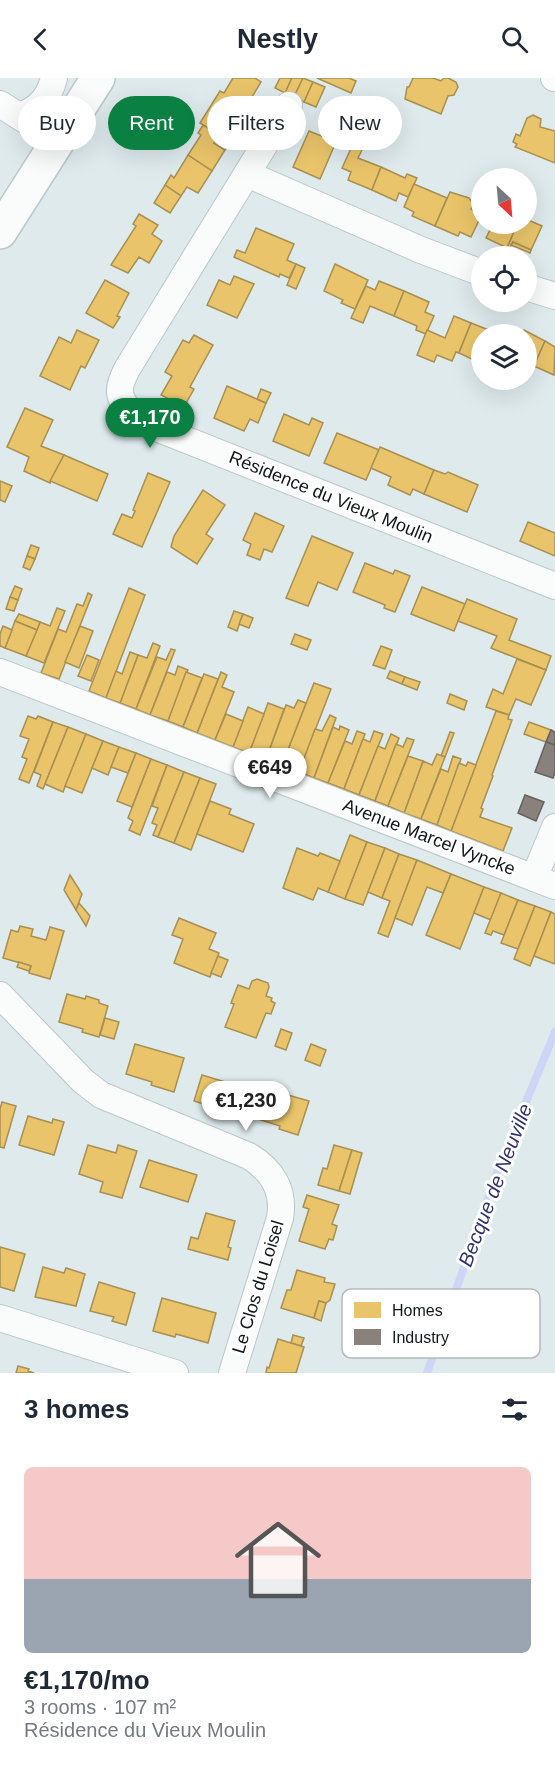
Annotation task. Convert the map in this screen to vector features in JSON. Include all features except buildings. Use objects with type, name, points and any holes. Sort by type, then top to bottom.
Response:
[{"type":"main road","points":[[81,96],[89,81]]},
{"type":"main road","points":[[0,232],[52,150]]},
{"type":"street","points":[[9,110],[29,113],[42,103],[51,90],[54,78]]},
{"type":"street","name":"Résidence du Vieux Moulin","points":[[262,150],[122,380],[120,393],[125,404],[143,421],[159,429],[555,586]]},
{"type":"street","points":[[247,174],[421,250],[471,269]]},
{"type":"street","points":[[537,290],[555,296]]},
{"type":"street","name":"Avenue Marcel Vyncke","points":[[0,672],[544,882]]},
{"type":"street","points":[[544,882],[555,827]]},
{"type":"street","name":"Le Clos du Loisel","points":[[0,995],[83,1081],[101,1095],[249,1156],[260,1163],[274,1178],[283,1205],[232,1373]]},
{"type":"street","points":[[0,1318],[175,1373]]},
{"type":"waterway","name":"Becque de Neuville","points":[[456,1289],[499,1167],[555,1032]]},
{"type":"waterway","name":"Becque de Neuville","points":[[427,1373],[432,1358]]}]
